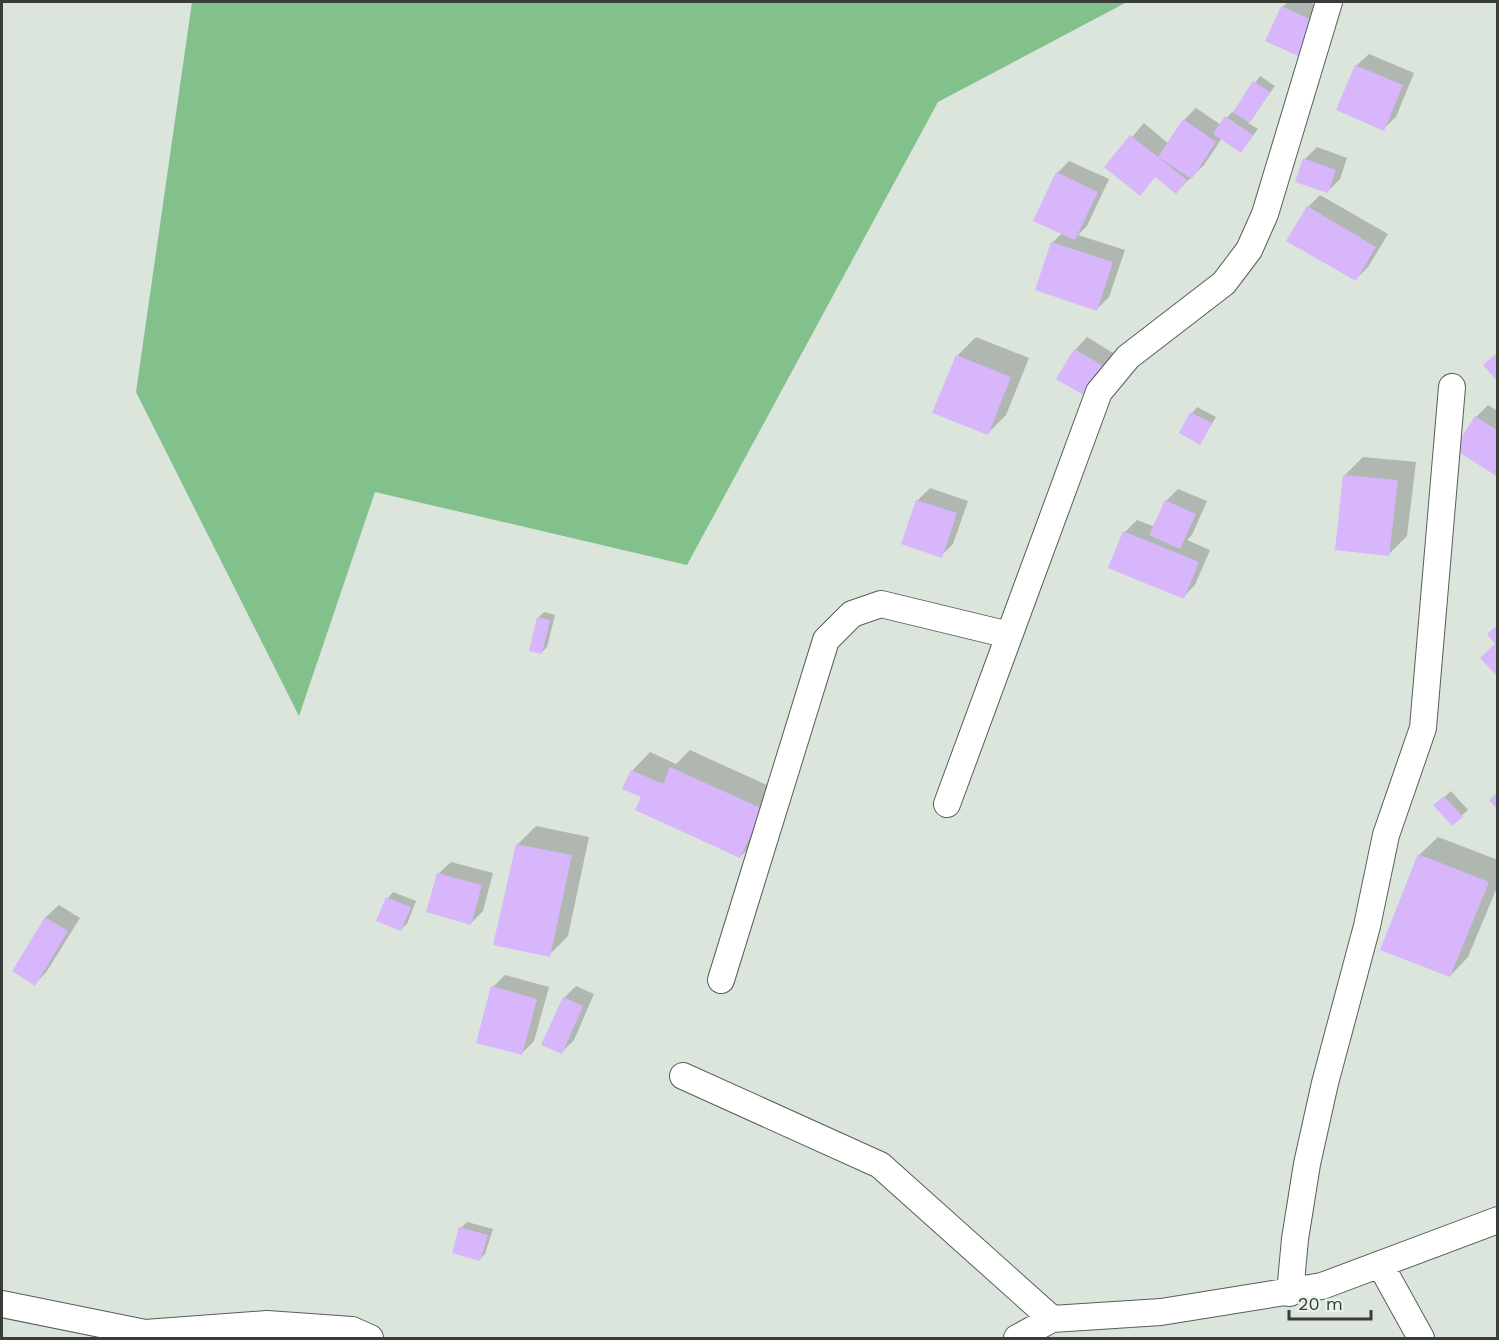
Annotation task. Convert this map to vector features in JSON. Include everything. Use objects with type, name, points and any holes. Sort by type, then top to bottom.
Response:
[{"type":"street","points":[[947,804],[1099,392],[1128,357],[1224,283],[1249,250],[1265,214],[1329,2]]},
{"type":"street","points":[[1290,1293],[1305,1174],[1324,1083],[1367,926],[1386,835],[1423,728],[1452,387]]},
{"type":"street","points":[[721,980],[826,640],[852,614],[881,604],[1009,635]]},
{"type":"street","points":[[683,1076],[880,1165],[1052,1320]]},
{"type":"street","points":[[1017,1338],[1052,1320],[1161,1312],[1290,1293],[1322,1286],[1497,1220]]},
{"type":"street","points":[[1380,1264],[1421,1338]]},
{"type":"street","points":[[2,1304],[145,1333],[267,1324],[352,1330],[370,1338]]},
{"type":"green space","points":[[192,2],[1127,2],[938,102],[687,565],[375,492],[299,716],[136,392]]},
{"type":"building","points":[[1281,6],[1325,26],[1309,61],[1265,41]]},
{"type":"building","points":[[1355,65],[1403,85],[1384,131],[1336,110]]},
{"type":"building","points":[[1253,81],[1270,92],[1250,123],[1233,112]]},
{"type":"building","points":[[1225,116],[1253,135],[1241,153],[1213,134]]},
{"type":"building","points":[[1183,119],[1216,142],[1192,179],[1158,157]]},
{"type":"building","points":[[1130,135],[1187,180],[1176,194],[1155,177],[1140,196],[1104,167]]},
{"type":"building","points":[[1303,158],[1336,170],[1328,193],[1295,182]]},
{"type":"building","points":[[1056,172],[1098,192],[1075,240],[1033,221]]},
{"type":"building","points":[[1307,206],[1376,247],[1356,281],[1286,241]]},
{"type":"building","points":[[1051,242],[1113,262],[1097,311],[1035,290]]},
{"type":"building","points":[[1074,349],[1107,368],[1089,398],[1056,379]]},
{"type":"building","points":[[1498,352],[1498,382],[1483,365]]},
{"type":"building","points":[[956,355],[1011,377],[988,435],[932,413]]},
{"type":"building","points":[[1190,412],[1212,423],[1200,445],[1179,433]]},
{"type":"building","points":[[1475,416],[1498,431],[1498,477],[1454,449]]},
{"type":"building","points":[[1343,475],[1398,480],[1389,556],[1335,550]]},
{"type":"building","points":[[916,500],[957,513],[942,558],[901,544]]},
{"type":"building","points":[[1165,500],[1196,514],[1180,549],[1149,535]]},
{"type":"building","points":[[1123,531],[1199,562],[1184,599],[1108,568]]},
{"type":"building","points":[[537,617],[550,620],[542,654],[529,651]]},
{"type":"building","points":[[1498,625],[1498,677],[1480,658],[1495,644],[1487,634]]},
{"type":"building","points":[[670,767],[763,809],[740,858],[635,810],[641,797],[622,789],[631,770],[663,784]]},
{"type":"building","points":[[1498,792],[1498,810],[1489,800]]},
{"type":"building","points":[[1444,796],[1463,817],[1452,826],[1433,805]]},
{"type":"building","points":[[516,844],[572,855],[550,957],[493,945]]},
{"type":"building","points":[[1418,854],[1489,882],[1450,977],[1380,950]]},
{"type":"building","points":[[437,873],[482,885],[471,925],[426,912]]},
{"type":"building","points":[[386,897],[411,907],[401,931],[376,921]]},
{"type":"building","points":[[45,917],[68,931],[35,986],[12,971]]},
{"type":"building","points":[[491,986],[537,999],[522,1055],[476,1043]]},
{"type":"building","points":[[563,997],[583,1006],[562,1054],[541,1045]]},
{"type":"building","points":[[459,1227],[488,1235],[480,1261],[452,1253]]}]
